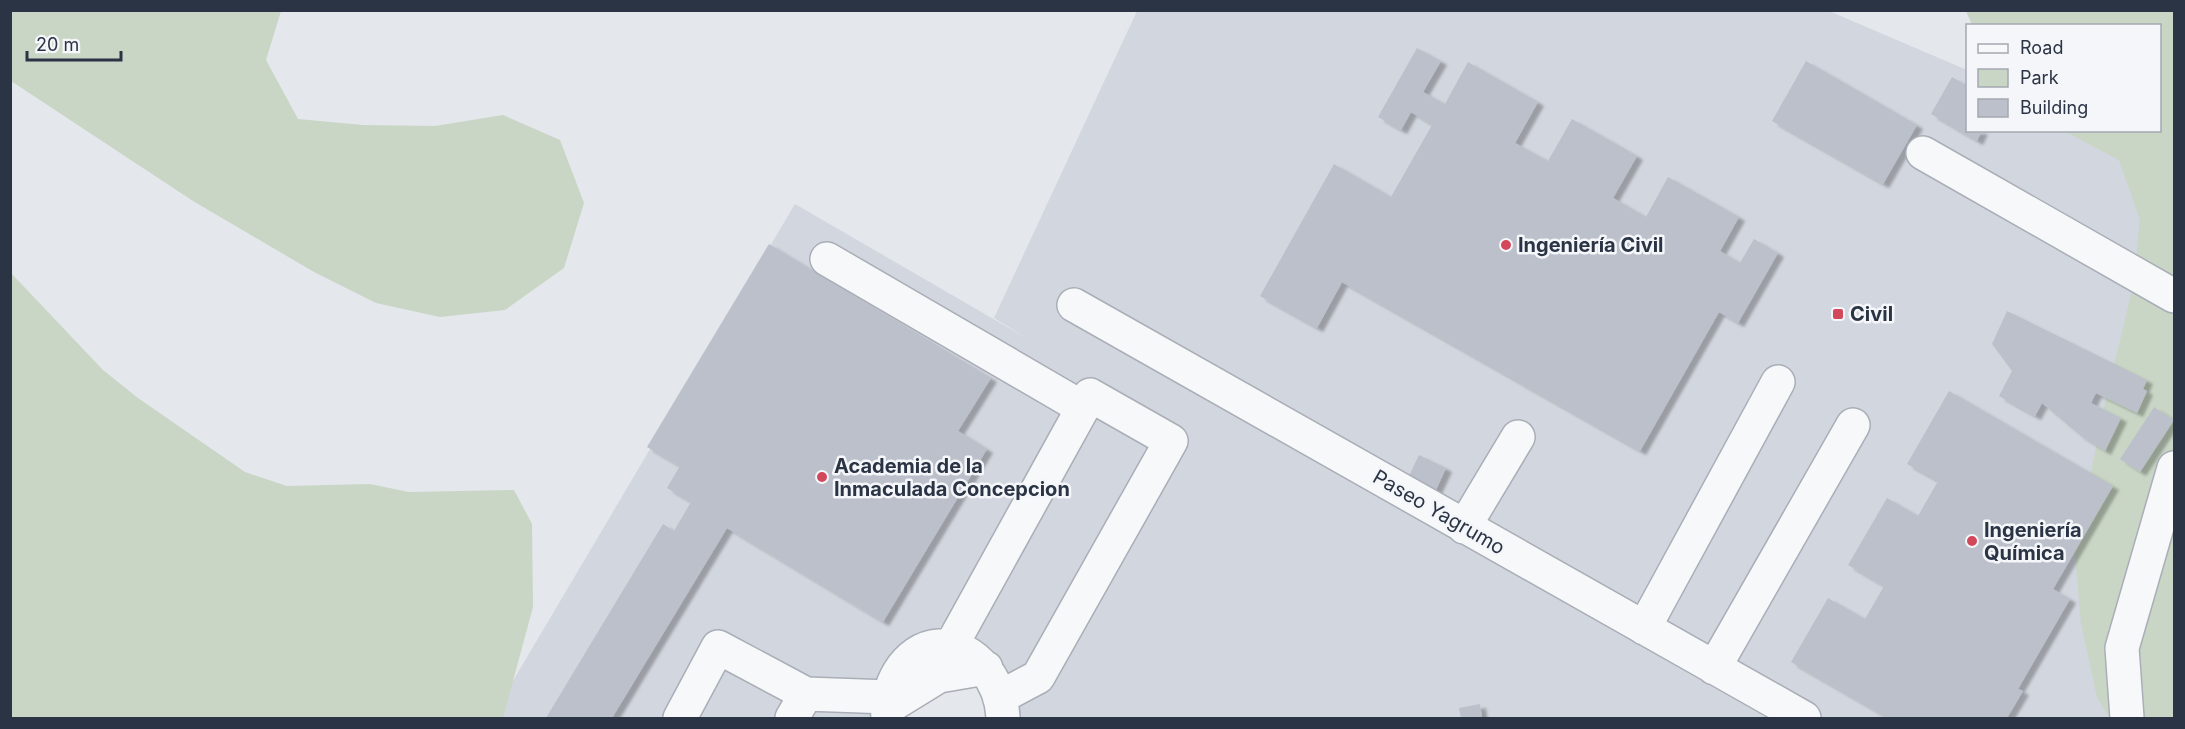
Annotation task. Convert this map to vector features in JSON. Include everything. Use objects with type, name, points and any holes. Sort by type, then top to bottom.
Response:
[{"type":"street","points":[[1923,153],[2175,296]]},
{"type":"street","points":[[827,259],[1083,408]]},
{"type":"street","name":"Paseo Yagrumo","points":[[1074,305],[1800,718]]},
{"type":"street","points":[[1644,628],[1778,382]]},
{"type":"street","points":[[888,708],[893,682],[906,663],[924,651],[938,646],[961,651],[986,668],[1003,707],[1038,677],[1172,441],[1090,395],[950,648]]},
{"type":"street","points":[[1714,668],[1853,425]]},
{"type":"street","points":[[1464,527],[1518,437]]},
{"type":"street","points":[[2127,718],[2122,648],[2175,468]]},
{"type":"street","points":[[680,718],[718,647],[799,706],[888,708],[939,676],[986,668]]},
{"type":"shaded area","points":[[1137,11],[1829,11],[1966,70],[1966,132],[2113,132],[2174,158],[2174,718],[1011,718],[945,621],[875,718],[491,718],[795,204],[1028,339],[994,318]]},
{"type":"green space","points":[[10,11],[281,11],[266,60],[298,119],[363,125],[435,126],[503,115],[560,140],[584,203],[564,268],[505,310],[440,317],[376,303],[314,272],[193,201],[11,81]]},
{"type":"green space","points":[[1966,11],[2174,11],[2174,718],[2110,718],[2097,698],[2081,623],[2075,556],[2102,416],[2133,286],[2140,220],[2119,160],[2066,132],[2161,132],[2161,24],[1972,24]]},
{"type":"green space","points":[[10,272],[103,370],[138,398],[245,472],[287,486],[370,484],[409,492],[514,490],[532,524],[533,607],[503,718],[11,718]]},
{"type":"building","name":"Ingeniería Civil","points":[[1417,48],[1441,61],[1423,92],[1445,104],[1468,62],[1538,102],[1515,143],[1548,161],[1572,119],[1637,156],[1613,198],[1646,217],[1668,177],[1739,217],[1720,251],[1740,263],[1754,239],[1778,253],[1738,323],[1719,312],[1640,451],[1342,282],[1317,328],[1260,296],[1334,164],[1391,197],[1432,125],[1411,112],[1401,130],[1378,117]]},
{"type":"building","points":[[1806,61],[1917,125],[1883,184],[1772,121]]},
{"type":"building","points":[[1952,77],[1966,85],[1966,132],[1981,132],[1977,141],[1931,114]]},
{"type":"building","name":"Academia de la Inmaculada Concepcion","points":[[769,244],[991,378],[958,431],[987,449],[883,622],[727,528],[612,718],[546,718],[663,524],[674,531],[691,502],[667,488],[680,466],[647,447]]},
{"type":"building","points":[[2007,311],[2147,380],[2143,389],[2147,391],[2137,413],[2096,393],[2091,403],[2121,418],[2105,451],[2081,436],[2042,403],[2035,416],[1999,396],[2012,371],[1992,344]]},
{"type":"building","name":"Ingeniería Química","points":[[1949,391],[2113,486],[2053,589],[2070,599],[2018,689],[2023,691],[2007,718],[1888,718],[1791,662],[1828,598],[1865,619],[1884,586],[1848,565],[1887,498],[1918,516],[1938,481],[1907,464]]},
{"type":"building","points":[[2154,407],[2174,420],[2140,472],[2120,459]]},
{"type":"building","points":[[1419,455],[1446,468],[1434,494],[1407,480]]},
{"type":"building","points":[[1480,704],[1482,718],[1461,718],[1459,708]]},
{"type":"place","name":"Ingeniería Civil","points":[[1506,245]]},
{"type":"place","name":"Civil","points":[[1838,314]]},
{"type":"place","name":"Academia de la Inmaculada Concepcion","points":[[822,477]]},
{"type":"place","name":"Ingeniería Química","points":[[1972,541]]}]
